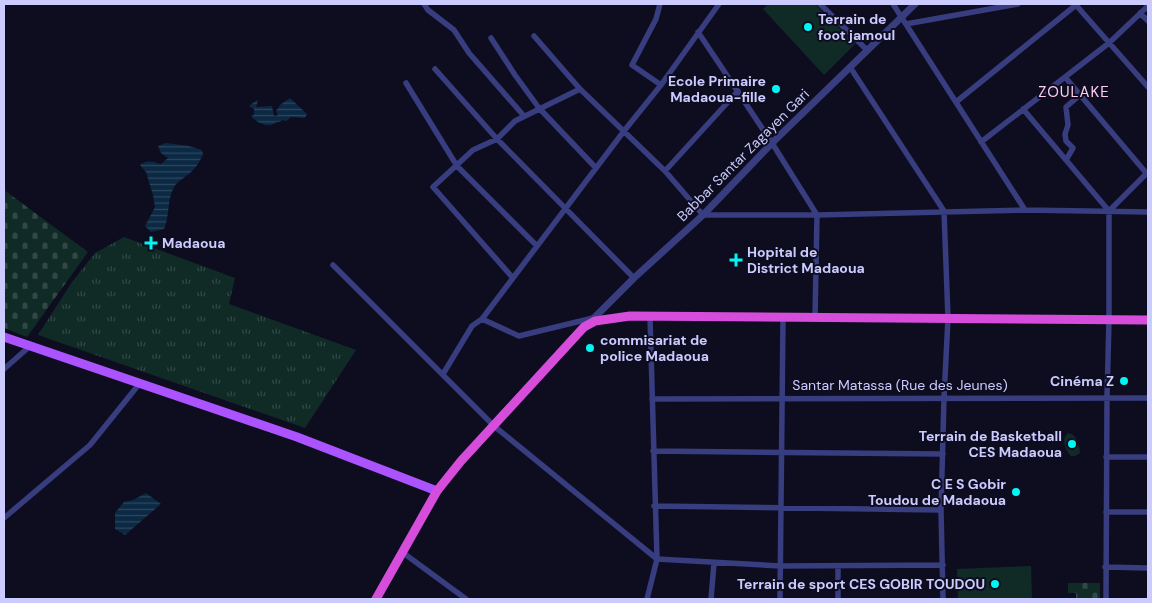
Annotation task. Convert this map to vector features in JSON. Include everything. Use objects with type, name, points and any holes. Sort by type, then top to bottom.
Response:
[{"type":"highway","points":[[376,599],[437,491],[461,461],[536,378],[591,321],[630,316],[1148,320]]},
{"type":"main road","points":[[4,338],[296,437],[437,491]]},
{"type":"street","points":[[424,4],[428,10],[454,30],[470,53],[524,116]]},
{"type":"street","points":[[660,4],[656,18],[632,66],[661,85]]},
{"type":"street","points":[[443,374],[472,326],[482,319],[661,85],[719,4]]},
{"type":"street","points":[[820,4],[867,50]]},
{"type":"street","points":[[893,4],[1025,210]]},
{"type":"street","name":"Babbar Santar Zagayen Gari","points":[[591,321],[634,278],[703,216],[772,142],[867,50],[904,20],[915,4]]},
{"type":"street","points":[[904,20],[1016,4]]},
{"type":"street","points":[[956,102],[1076,4],[1148,87]]},
{"type":"street","points":[[982,142],[1109,43],[1148,6]]},
{"type":"street","points":[[1140,13],[1148,21]]},
{"type":"street","points":[[698,32],[772,142],[817,215],[815,318]]},
{"type":"street","points":[[534,36],[580,89],[665,171],[703,216],[1025,210],[1148,212]]},
{"type":"street","points":[[491,38],[539,108],[596,168]]},
{"type":"street","points":[[850,67],[944,211],[948,318],[941,510],[943,599]]},
{"type":"street","points":[[434,69],[497,139],[634,278]]},
{"type":"street","points":[[1065,77],[1148,173],[1108,211]]},
{"type":"street","points":[[406,83],[457,166],[537,246]]},
{"type":"street","points":[[513,278],[433,187],[473,150],[497,139],[515,121],[580,89]]},
{"type":"street","points":[[665,171],[738,91]]},
{"type":"street","points":[[1066,160],[1073,148],[1066,141],[1065,134],[1068,125],[1066,107],[1080,95]]},
{"type":"street","points":[[1023,109],[1108,211],[1110,320],[1106,457],[1106,599]]},
{"type":"street","points":[[333,265],[494,426],[657,559],[781,566],[943,565]]},
{"type":"street","points":[[647,599],[657,559],[650,317]]},
{"type":"street","points":[[780,599],[783,318]]},
{"type":"street","points":[[482,319],[519,336],[591,321]]},
{"type":"street","points":[[4,369],[29,347]]},
{"type":"street","points":[[4,518],[90,445],[140,383]]},
{"type":"street","name":"Santar Matassa (Rue des Jeunes)","points":[[652,399],[1148,398]]},
{"type":"street","points":[[653,451],[943,454]]},
{"type":"street","points":[[1106,457],[1148,457]]},
{"type":"street","points":[[654,506],[941,510]]},
{"type":"street","points":[[1106,512],[1148,512]]},
{"type":"street","points":[[402,552],[466,599]]},
{"type":"street","points":[[711,599],[714,563]]},
{"type":"street","points":[[838,566],[838,599]]},
{"type":"street","points":[[1105,567],[1148,568]]},
{"type":"green space","name":"Terrain de foot jamoul","points":[[768,4],[815,4],[855,44],[824,75],[763,9]]},
{"type":"green space","points":[[4,190],[88,252],[27,337],[4,328]]},
{"type":"green space","points":[[124,237],[235,278],[229,304],[356,350],[305,428],[38,335],[72,282],[95,253]]},
{"type":"green space","name":"Terrain de Basketball CES Madaoua","points":[[1068,433],[1074,435],[1078,443],[1080,453],[1075,456],[1071,456],[1067,451],[1064,441]]},
{"type":"green space","name":"Terrain de sport CES GOBIR TOUDOU","points":[[1031,566],[1032,599],[958,599],[957,569]]},
{"type":"green space","points":[[1068,583],[1100,583],[1100,599],[1076,599],[1076,593],[1068,593]]},
{"type":"water","points":[[290,98],[307,114],[305,118],[291,117],[286,121],[283,120],[268,125],[260,123],[251,116],[254,115],[254,109],[249,106],[257,100],[256,107],[272,106],[274,116],[278,115],[276,111],[280,105]]},
{"type":"water","points":[[166,143],[202,150],[203,155],[194,169],[174,187],[170,197],[164,229],[151,232],[145,226],[155,207],[146,172],[140,165],[148,162],[161,164],[168,158],[161,153],[158,146]]},
{"type":"water","points":[[146,493],[161,504],[125,535],[115,529],[115,513],[124,502],[133,500]]},
{"type":"place","name":"Terrain de foot jamoul","points":[[808,27]]},
{"type":"place","name":"Ecole Primaire Madaoua-fille","points":[[776,89]]},
{"type":"place","name":"Madaoua","points":[[151,243]]},
{"type":"place","name":"Hopital de District Madaoua","points":[[736,260]]},
{"type":"place","name":"commisariat de police Madaoua","points":[[590,348]]},
{"type":"place","name":"Cinéma Z","points":[[1124,381]]},
{"type":"place","name":"Terrain de Basketball CES Madaoua","points":[[1072,444]]},
{"type":"place","name":"C E S Gobir Toudou de Madaoua","points":[[1016,492]]},
{"type":"place","name":"Terrain de sport CES GOBIR TOUDOU","points":[[995,584]]},
{"type":"district","name":"ZOULAKE","points":[[1074,92]]}]
